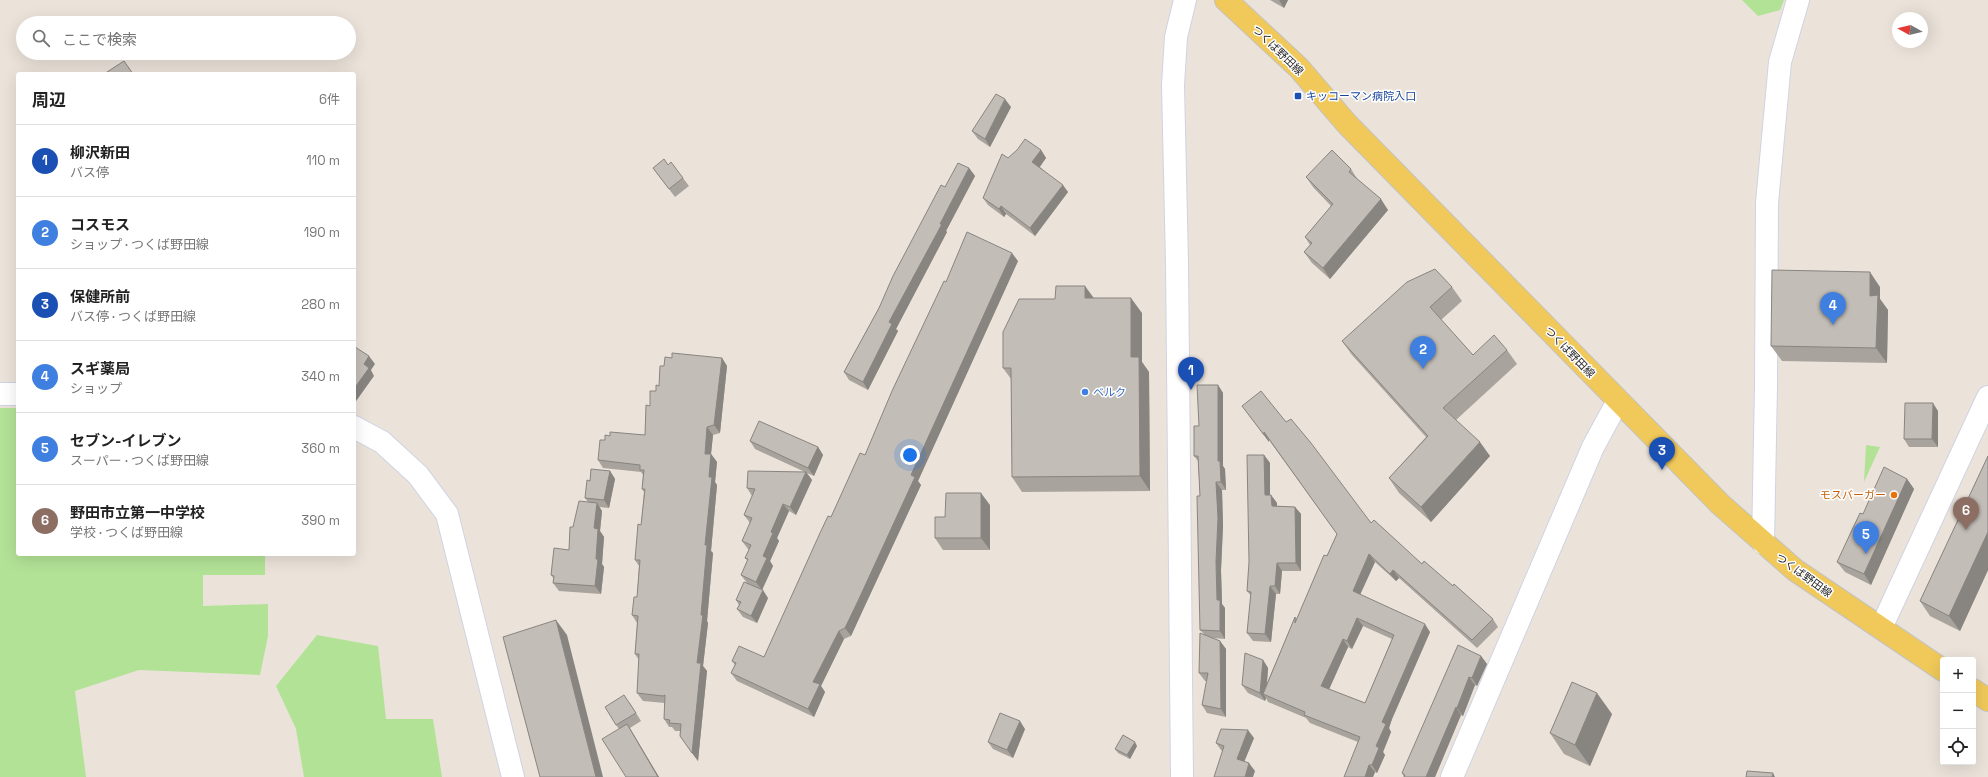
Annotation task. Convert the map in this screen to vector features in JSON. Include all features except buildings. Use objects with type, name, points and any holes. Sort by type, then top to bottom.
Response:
[{"type":"main road","name":"つくば野田線","points":[[1226,0],[1299,68],[1346,124],[1720,504],[1762,543],[1795,570],[1940,668]]},
{"type":"main road","points":[[1976,692],[1988,700]]},
{"type":"street","points":[[1182,777],[1176,338],[1177,263],[1173,85],[1176,37],[1185,0]]},
{"type":"street","points":[[1762,543],[1766,378],[1767,203],[1780,62],[1798,0]]},
{"type":"street","points":[[0,394],[16,394]]},
{"type":"street","points":[[1881,628],[1988,397]]},
{"type":"street","points":[[1452,777],[1593,447],[1618,401]]},
{"type":"street","points":[[356,428],[382,442],[413,470],[448,514],[513,777]]},
{"type":"green space","points":[[1742,0],[1784,0],[1780,10],[1758,16]]},
{"type":"green space","points":[[0,408],[16,408],[16,556],[265,556],[265,575],[203,575],[203,606],[268,604],[268,636],[260,675],[139,670],[75,691],[86,777],[0,777]]},
{"type":"green space","points":[[1866,445],[1880,447],[1864,482]]},
{"type":"green space","points":[[317,635],[378,646],[386,719],[433,719],[442,777],[304,777],[296,729],[276,686]]},
{"type":"place","name":"キッコーマン病院入口","points":[[1298,96]]},
{"type":"place","name":"スギ薬局","points":[[1833,325]]},
{"type":"place","name":"コスモス","points":[[1423,369]]},
{"type":"place","name":"柳沢新田","points":[[1191,390]]},
{"type":"place","name":"ベルク","points":[[1085,392]]},
{"type":"place","name":"保健所前","points":[[1662,470]]},
{"type":"place","name":"モスバーガー","points":[[1894,495]]},
{"type":"place","name":"野田市立第一中学校","points":[[1966,530]]},
{"type":"place","name":"セブン-イレブン","points":[[1866,554]]}]
